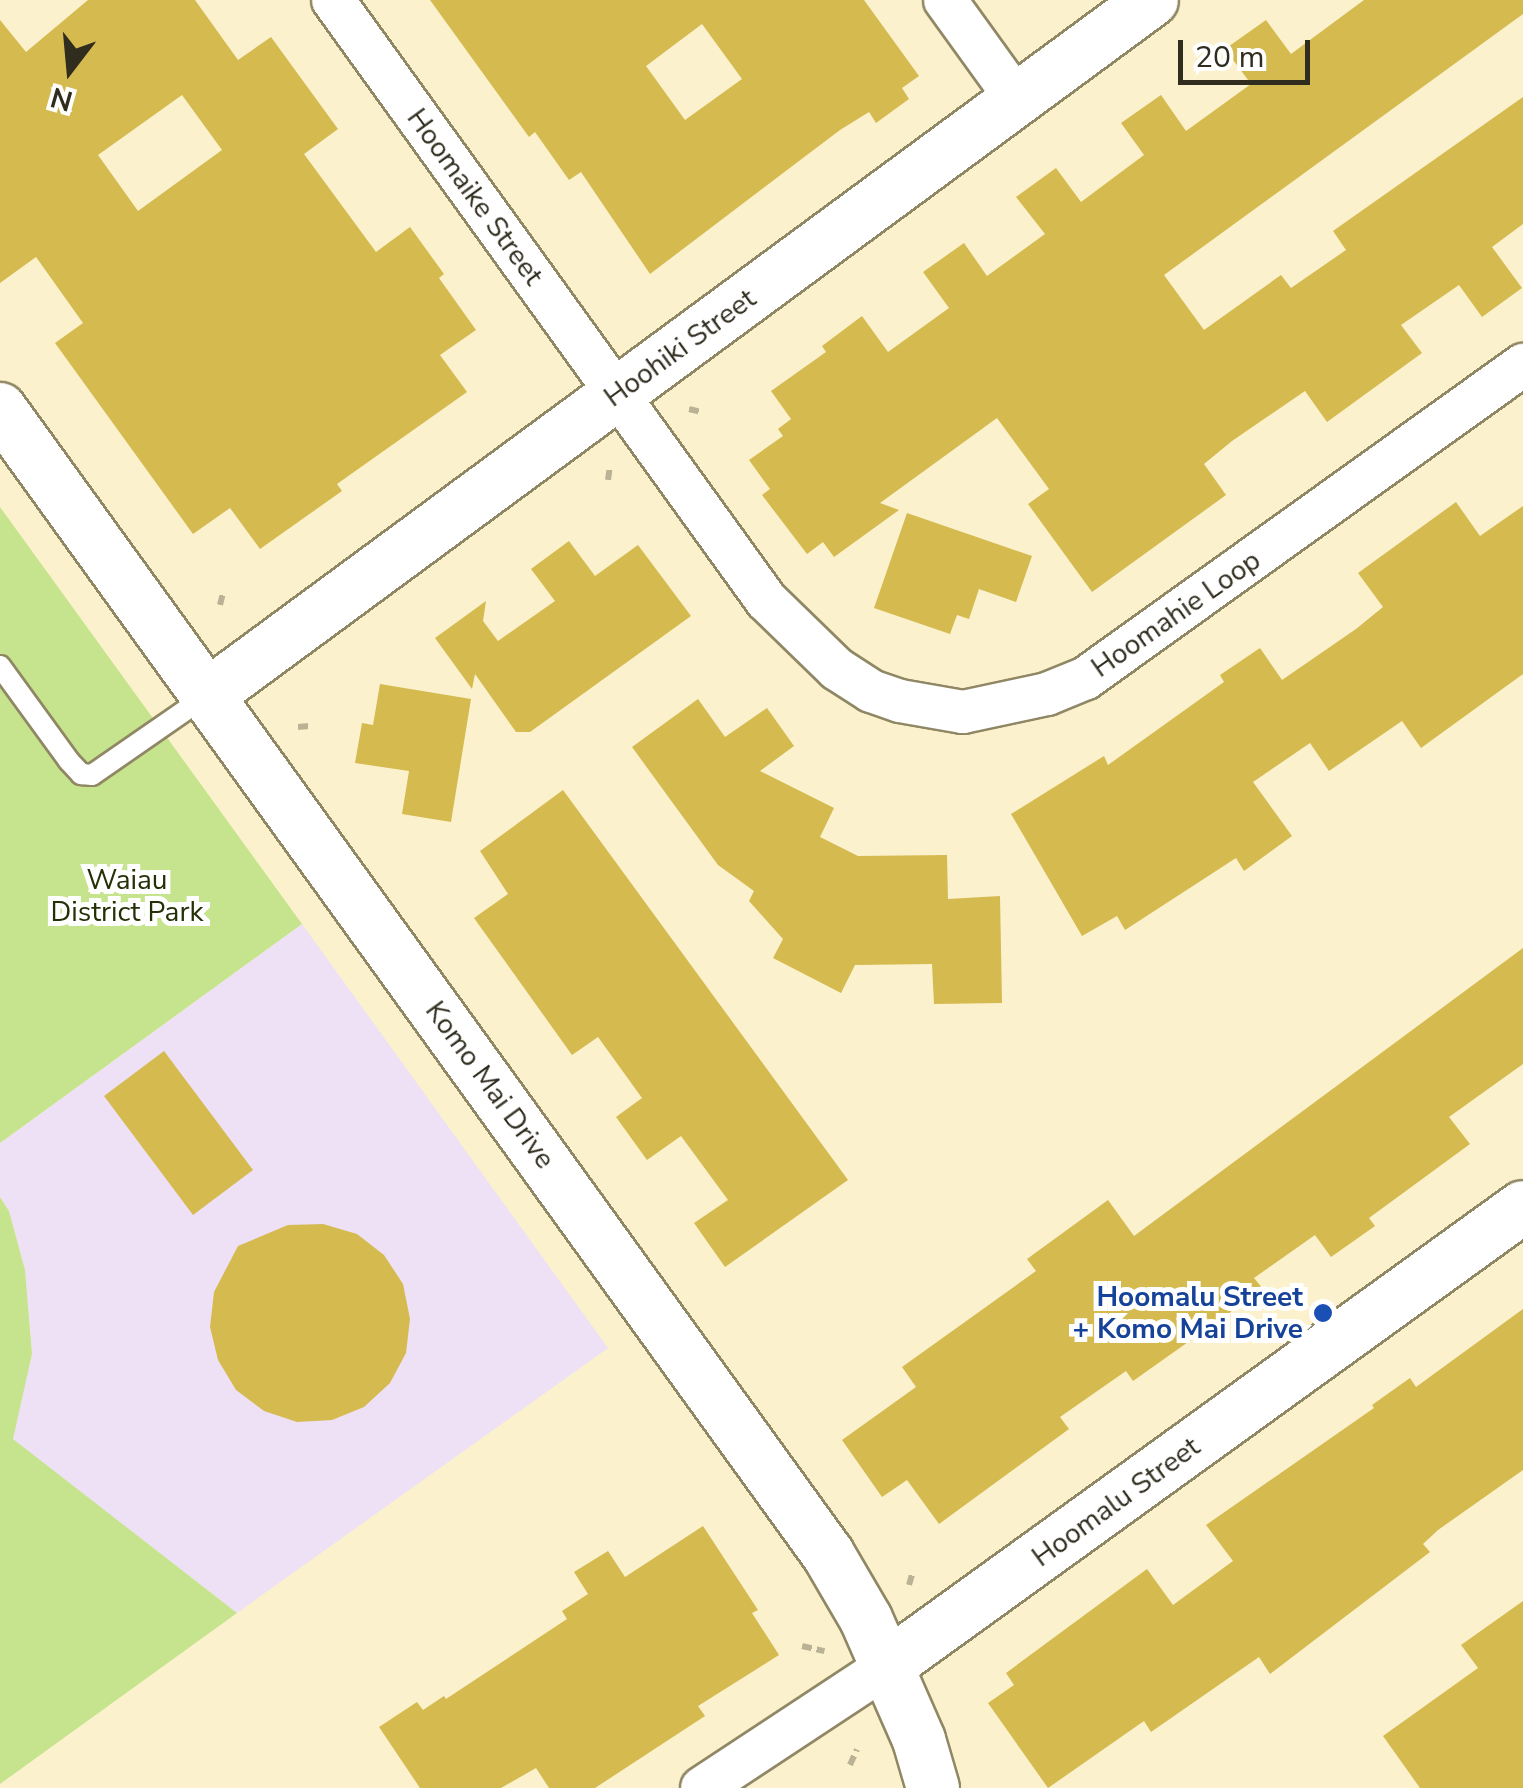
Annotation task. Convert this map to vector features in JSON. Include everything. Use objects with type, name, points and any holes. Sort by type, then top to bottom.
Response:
[{"type":"street","name":"Hoomaike Street","points":[[333,0],[617,394]]},
{"type":"street","points":[[945,0],[1017,100]]},
{"type":"street","name":"Hoohiki Street","points":[[208,695],[1152,0]]},
{"type":"street","name":"Hoomahie Loop","points":[[617,394],[766,600],[800,637],[871,690],[930,709],[963,712],[1047,694],[1120,658],[1523,366]]},
{"type":"street","name":"Komo Mai Drive","points":[[0,408],[828,1554],[856,1600],[887,1666],[919,1740],[933,1788]]},
{"type":"street","name":"Hoomalu Street","points":[[702,1788],[887,1666],[1523,1207]]},
{"type":"lane","points":[[0,666],[81,774],[92,775],[208,695]]},
{"type":"path","points":[[689,409],[701,412]]},
{"type":"path","points":[[608,480],[610,466]]},
{"type":"path","points":[[220,604],[222,593]]},
{"type":"path","points":[[298,727],[309,726]]},
{"type":"path","points":[[908,1584],[913,1571]]},
{"type":"path","points":[[802,1646],[824,1651]]},
{"type":"path","points":[[850,1765],[857,1749]]},
{"type":"shaded area","points":[[302,924],[608,1348],[237,1613],[12,1439],[32,1354],[25,1270],[9,1211],[0,1197],[0,1143]]},
{"type":"green space","name":"Waiau District Park","points":[[0,507],[302,924],[0,1143]]},
{"type":"green space","points":[[0,1197],[9,1211],[25,1270],[32,1354],[13,1439],[237,1613],[0,1784]]},
{"type":"building","points":[[88,0],[195,0],[238,60],[271,37],[338,129],[304,154],[376,252],[410,227],[444,274],[439,278],[476,330],[440,355],[467,392],[337,484],[342,491],[260,549],[230,508],[193,534],[55,343],[83,323],[36,257],[0,283],[0,20],[26,52]],"holes":[[[182,95],[222,150],[138,211],[98,155]]]},
{"type":"building","points":[[430,0],[864,0],[919,76],[902,88],[909,99],[876,123],[869,112],[840,130],[650,274],[581,172],[569,180],[535,132],[529,137]],"holes":[[[702,24],[742,79],[685,120],[646,66]]]},
{"type":"building","points":[[1364,0],[1523,0],[1523,14],[1164,275],[1204,330],[1281,275],[1291,288],[1346,250],[1333,231],[1523,97],[1523,224],[1492,247],[1522,288],[1482,317],[1459,285],[1401,325],[1422,353],[1327,422],[1305,391],[1232,441],[1204,464],[1226,495],[1092,592],[1028,504],[1049,489],[997,418],[880,503],[899,510],[834,557],[823,542],[807,554],[762,495],[770,489],[749,460],[783,436],[778,429],[791,419],[771,391],[826,352],[822,346],[862,316],[888,352],[949,308],[923,272],[964,243],[987,276],[1045,234],[1016,197],[1056,168],[1081,202],[1144,155],[1121,123],[1161,95],[1186,131],[1251,84],[1225,49],[1266,20],[1291,54]]},
{"type":"building","points":[[1456,502],[1480,536],[1523,506],[1523,674],[1421,748],[1402,721],[1329,771],[1310,743],[1253,782],[1292,836],[1244,871],[1236,858],[1125,930],[1117,916],[1082,936],[1011,814],[1104,756],[1108,765],[1224,682],[1220,675],[1260,648],[1282,680],[1356,629],[1383,607],[1358,573]]},
{"type":"building","points":[[907,513],[1032,556],[1016,602],[979,589],[969,619],[957,615],[950,634],[874,608]]},
{"type":"building","points":[[569,541],[595,576],[638,545],[691,616],[530,732],[516,732],[475,674],[472,689],[435,638],[486,601],[483,621],[498,641],[555,601],[531,569]]},
{"type":"building","points":[[380,684],[471,699],[451,822],[402,814],[409,771],[355,763],[362,723],[373,725]]},
{"type":"building","points":[[698,699],[725,737],[767,708],[794,746],[760,771],[834,808],[820,837],[858,856],[947,855],[948,899],[1000,896],[1002,1003],[934,1004],[932,964],[855,965],[841,993],[773,958],[783,939],[749,901],[754,891],[718,865],[632,747]]},
{"type":"building","points":[[563,790],[848,1180],[725,1267],[694,1223],[728,1200],[681,1136],[647,1160],[616,1117],[642,1098],[598,1037],[572,1055],[474,918],[508,894],[480,851]]},
{"type":"building","points":[[1523,948],[1523,1064],[1449,1117],[1470,1144],[1369,1218],[1375,1226],[1331,1257],[1315,1235],[1254,1278],[1263,1289],[1133,1381],[1126,1371],[1060,1417],[1069,1429],[939,1524],[907,1480],[882,1497],[842,1440],[916,1387],[902,1367],[1036,1271],[1027,1259],[1108,1200],[1134,1236]]},
{"type":"building","points":[[164,1051],[253,1170],[193,1215],[104,1096]]},
{"type":"building","points":[[323,1224],[357,1234],[384,1255],[403,1284],[410,1319],[406,1353],[390,1383],[364,1407],[332,1420],[297,1422],[264,1411],[236,1390],[218,1360],[210,1327],[214,1292],[238,1246],[288,1225]]},
{"type":"building","points":[[1523,1309],[1523,1470],[1438,1530],[1423,1544],[1430,1552],[1270,1674],[1259,1657],[1151,1732],[1144,1721],[1048,1788],[988,1703],[1014,1685],[1006,1673],[1147,1569],[1173,1605],[1233,1561],[1206,1525],[1374,1408],[1372,1405],[1410,1378],[1416,1387]]},
{"type":"building","points":[[703,1526],[758,1610],[752,1613],[779,1655],[698,1706],[705,1716],[595,1788],[549,1788],[536,1768],[501,1788],[420,1788],[379,1727],[417,1702],[423,1710],[444,1696],[446,1699],[567,1619],[562,1611],[588,1594],[574,1572],[608,1551],[625,1577]]},
{"type":"building","points":[[1523,1601],[1523,1788],[1420,1788],[1383,1736],[1478,1668],[1461,1645]]},
{"type":"place","name":"Hoomalu Street + Komo Mai Drive","points":[[1323,1313]]}]
